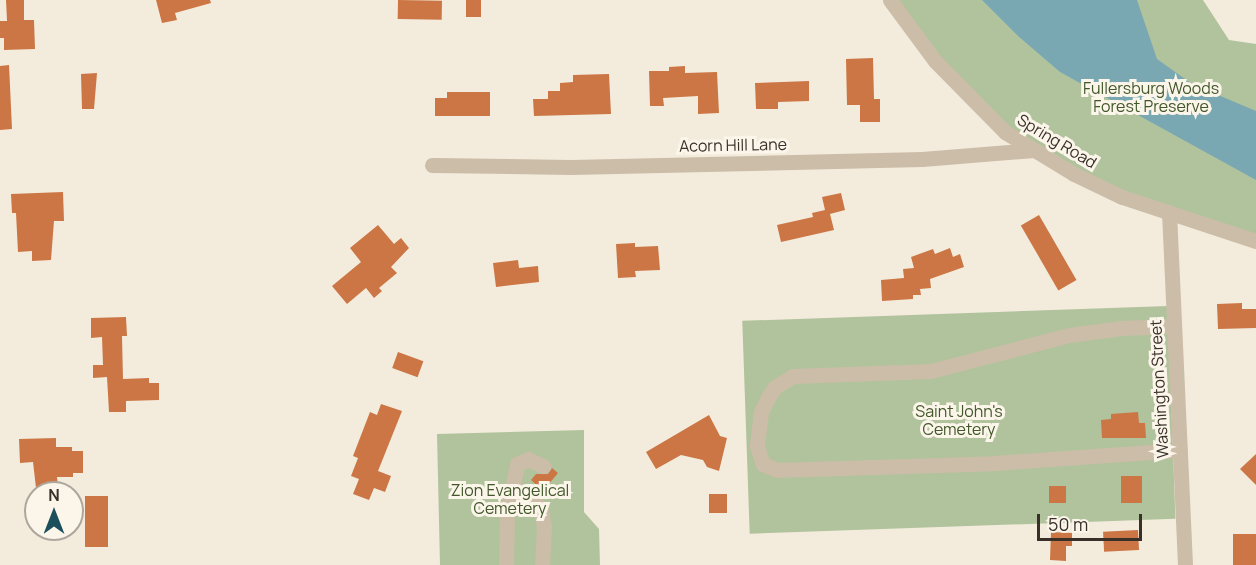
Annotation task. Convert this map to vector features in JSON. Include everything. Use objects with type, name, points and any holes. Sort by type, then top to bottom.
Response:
[{"type":"street","name":"Spring Road","points":[[890,0],[935,62],[1005,132],[1102,188],[1256,241]]},
{"type":"street","name":"Acorn Hill Lane","points":[[432,165],[571,167],[886,159],[1035,150]]},
{"type":"street","name":"Washington Street","points":[[1169,212],[1185,565]]},
{"type":"street","points":[[1174,326],[1110,329],[1069,335],[965,365],[931,371],[793,376],[775,387],[769,396],[761,412],[757,446],[763,464],[777,470],[994,463],[1180,450]]},
{"type":"street","points":[[506,565],[506,517],[517,464],[528,459],[543,466]]},
{"type":"street","points":[[510,498],[521,494],[528,495],[541,511],[544,527],[542,565]]},
{"type":"green space","name":"Fullersburg Woods Forest Preserve","points":[[894,0],[1203,0],[1229,40],[1256,44],[1256,236],[1122,192],[1062,163],[1006,128],[944,64]]},
{"type":"green space","name":"Saint John's Cemetery","points":[[1168,306],[1175,519],[750,534],[742,321]]},
{"type":"green space","name":"Zion Evangelical Cemetery","points":[[584,430],[584,512],[599,529],[600,565],[440,565],[437,434]]},
{"type":"water","points":[[982,0],[1137,0],[1157,59],[1192,84],[1256,111],[1256,180],[1060,72],[1018,36]]},
{"type":"building","points":[[6,0],[24,0],[24,20],[34,20],[35,49],[4,50],[4,38],[0,38],[0,21],[7,21]]},
{"type":"building","points":[[156,0],[210,0],[211,3],[175,13],[177,20],[162,23]]},
{"type":"building","points":[[398,0],[442,1],[442,20],[398,19]]},
{"type":"building","points":[[466,0],[481,0],[481,17],[466,17]]},
{"type":"building","points":[[873,58],[874,99],[880,99],[880,122],[860,122],[860,105],[847,105],[846,59]]},
{"type":"building","points":[[9,65],[12,129],[0,130],[0,66]]},
{"type":"building","points":[[685,66],[685,73],[717,72],[719,113],[698,114],[698,96],[663,98],[664,106],[650,106],[649,71],[669,71],[669,67]]},
{"type":"building","points":[[97,73],[94,109],[82,109],[81,74]]},
{"type":"building","points":[[609,74],[611,114],[534,116],[533,99],[548,99],[548,91],[560,91],[560,83],[573,82],[573,75]]},
{"type":"building","points":[[809,81],[809,101],[778,102],[778,109],[756,109],[755,83]]},
{"type":"building","points":[[447,92],[490,92],[490,116],[435,116],[435,98],[447,98]]},
{"type":"building","points":[[63,192],[64,221],[54,221],[51,260],[32,261],[32,251],[18,252],[16,213],[12,213],[11,194]]},
{"type":"building","points":[[841,193],[845,210],[830,214],[834,230],[781,242],[777,225],[813,217],[812,213],[825,210],[822,197]]},
{"type":"building","points":[[1039,215],[1076,280],[1058,290],[1021,226]]},
{"type":"building","points":[[378,225],[394,244],[401,238],[409,248],[391,267],[397,273],[379,288],[382,291],[374,298],[366,288],[347,304],[332,286],[361,262],[350,248]]},
{"type":"building","points":[[635,243],[635,247],[658,246],[660,270],[635,271],[636,277],[618,278],[616,244]]},
{"type":"building","points":[[950,248],[953,257],[960,254],[964,267],[930,279],[931,288],[920,289],[921,295],[913,295],[913,299],[882,301],[881,280],[904,278],[903,269],[914,268],[911,257],[933,249],[935,254]]},
{"type":"building","points":[[518,260],[519,268],[538,266],[539,282],[496,287],[493,263]]},
{"type":"building","points":[[1242,303],[1242,309],[1256,309],[1256,328],[1218,329],[1217,304]]},
{"type":"building","points":[[126,317],[127,336],[122,336],[123,379],[149,378],[149,383],[159,383],[159,400],[126,401],[126,412],[109,412],[107,377],[93,378],[93,365],[103,365],[102,337],[91,338],[91,318]]},
{"type":"building","points":[[398,352],[423,361],[418,377],[392,368]]},
{"type":"building","points":[[381,404],[402,411],[378,471],[391,476],[385,492],[374,488],[369,500],[353,494],[359,479],[351,476],[358,458],[353,456],[370,412],[377,415]]},
{"type":"building","points":[[1138,412],[1139,423],[1145,423],[1146,438],[1102,438],[1101,420],[1111,419],[1111,414]]},
{"type":"building","points":[[709,415],[720,436],[727,438],[719,471],[707,467],[703,460],[681,455],[656,469],[646,452]]},
{"type":"building","points":[[56,438],[56,447],[72,447],[72,451],[83,451],[83,473],[73,473],[73,477],[57,477],[57,481],[35,481],[33,462],[20,463],[19,439]]},
{"type":"building","points":[[1256,454],[1256,485],[1240,469]]},
{"type":"building","points":[[552,468],[558,473],[543,491],[531,480],[536,474],[548,474]]},
{"type":"building","points":[[1121,476],[1142,476],[1142,503],[1121,503]]},
{"type":"building","points":[[1049,486],[1066,486],[1066,503],[1049,503]]},
{"type":"building","points":[[709,494],[727,494],[727,513],[709,513]]},
{"type":"building","points":[[85,496],[108,496],[108,547],[85,547]]},
{"type":"building","points":[[1138,530],[1139,550],[1104,552],[1103,532]]},
{"type":"building","points":[[1051,532],[1072,533],[1072,546],[1066,546],[1066,561],[1050,560]]},
{"type":"building","points":[[1233,534],[1256,534],[1256,565],[1233,565]]}]
